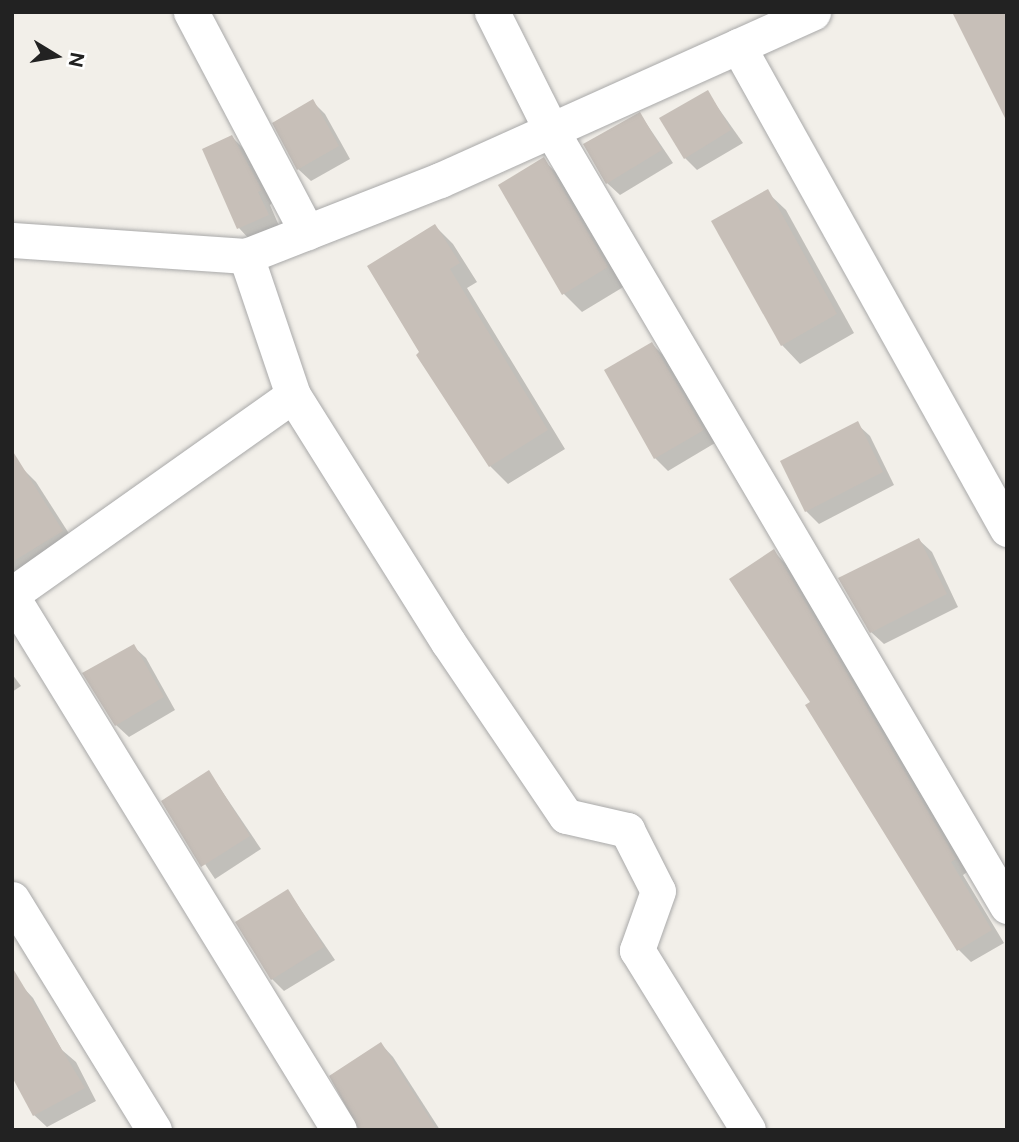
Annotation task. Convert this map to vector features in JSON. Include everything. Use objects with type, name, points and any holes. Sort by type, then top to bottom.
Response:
[{"type":"street","points":[[191,12],[307,232]]},
{"type":"street","points":[[492,12],[551,130],[1007,906]]},
{"type":"street","points":[[12,240],[246,256],[440,180],[813,12]]},
{"type":"street","points":[[738,46],[1007,529]]},
{"type":"street","points":[[246,256],[293,394],[448,642],[566,816],[627,830],[658,891],[637,950],[748,1130]]},
{"type":"street","points":[[293,394],[12,595],[339,1130]]},
{"type":"street","points":[[12,899],[154,1130]]},
{"type":"building","points":[[952,12],[1007,12],[1007,122]]},
{"type":"building","points":[[708,90],[731,130],[684,159],[659,118]]},
{"type":"building","points":[[313,99],[339,146],[297,170],[272,123]]},
{"type":"building","points":[[640,112],[662,150],[606,184],[583,144]]},
{"type":"building","points":[[232,135],[262,190],[258,192],[269,215],[237,229],[202,149]]},
{"type":"building","points":[[544,157],[608,267],[562,295],[498,185]]},
{"type":"building","points":[[768,189],[837,314],[781,346],[711,221]]},
{"type":"building","points":[[435,224],[460,263],[450,269],[548,430],[489,467],[416,355],[419,352],[367,266]]},
{"type":"building","points":[[652,342],[704,430],[654,459],[604,370]]},
{"type":"building","points":[[858,421],[883,472],[805,512],[780,461]]},
{"type":"building","points":[[12,450],[63,531],[12,562]]},
{"type":"building","points":[[919,538],[947,594],[870,633],[838,578]]},
{"type":"building","points":[[774,549],[956,859],[951,862],[992,930],[957,951],[805,705],[810,702],[729,579]]},
{"type":"building","points":[[134,644],[164,697],[115,726],[82,673]]},
{"type":"building","points":[[209,770],[250,836],[201,867],[161,801]]},
{"type":"building","points":[[288,889],[324,947],[271,980],[235,922]]},
{"type":"building","points":[[12,967],[85,1088],[33,1116],[12,1077]]},
{"type":"building","points":[[381,1042],[437,1130],[359,1130],[329,1076]]}]
